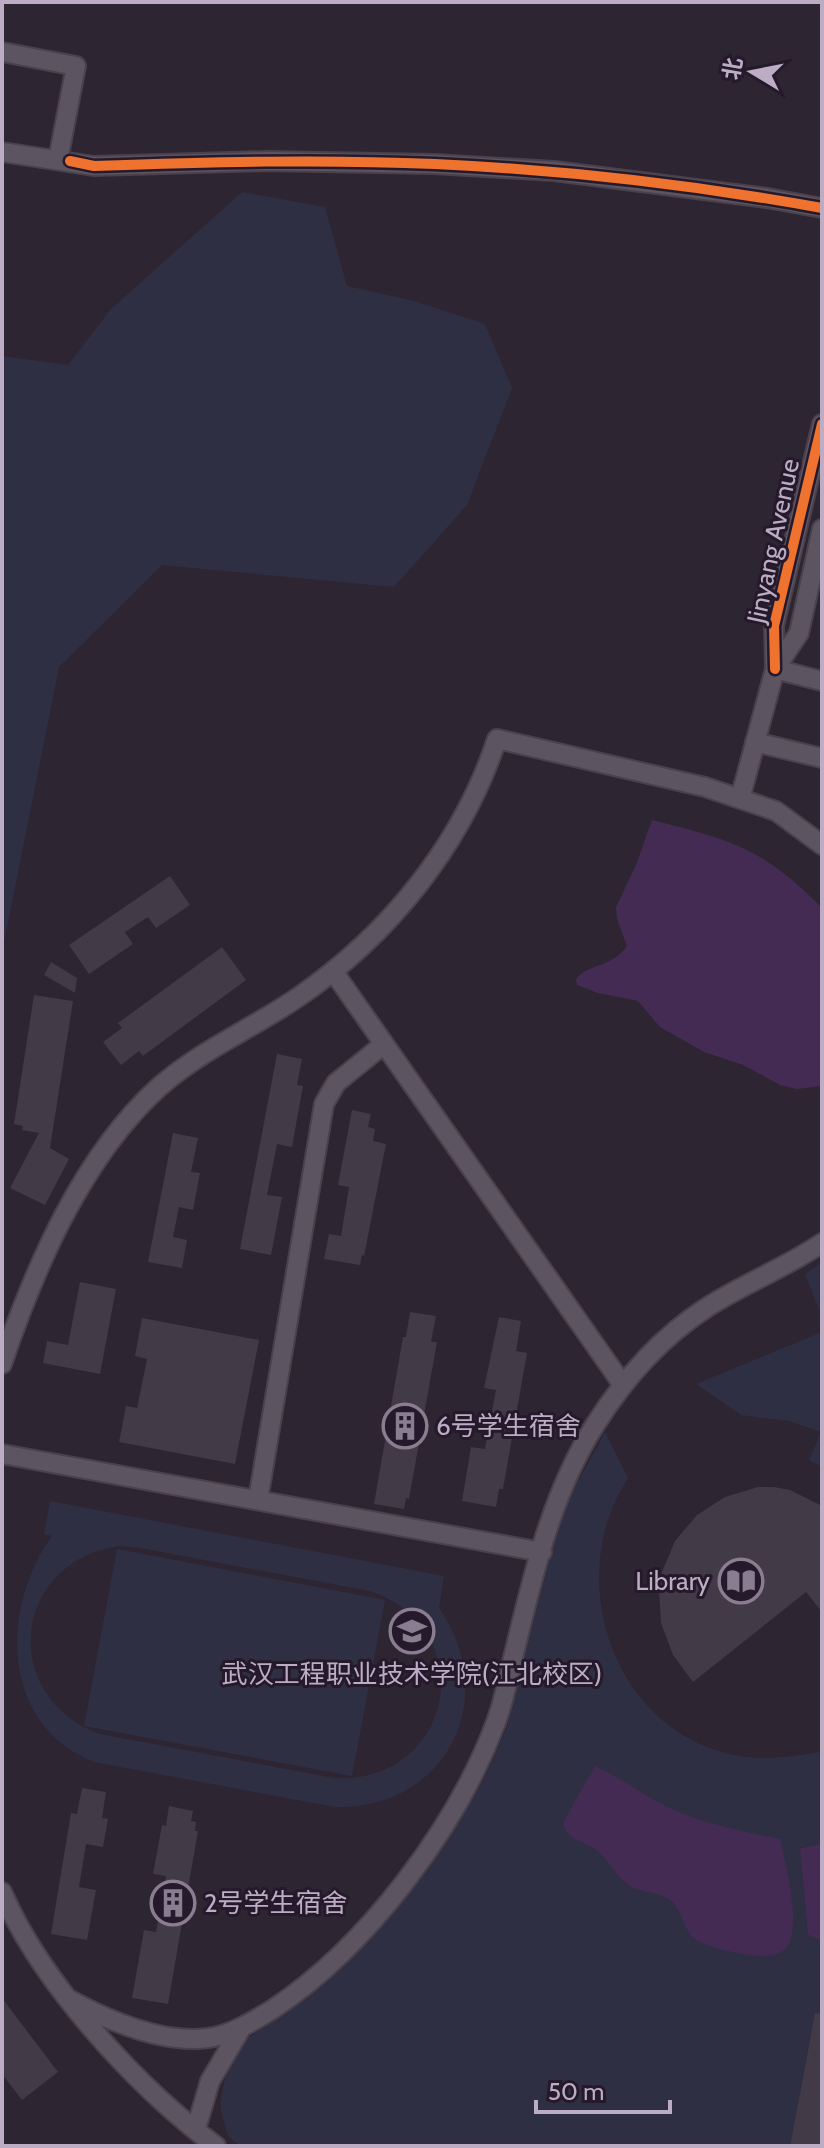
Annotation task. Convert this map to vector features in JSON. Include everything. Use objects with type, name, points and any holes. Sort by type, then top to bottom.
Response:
[{"type":"street","points":[[2,52],[76,66],[64,160]]},
{"type":"street","points":[[2,152],[94,166],[268,161],[434,164],[554,171],[822,208]]},
{"type":"street","name":"Jinyang Avenue","points":[[775,669],[774,626],[822,424]]},
{"type":"street","name":"Jinyang Avenue","points":[[775,669],[799,633],[822,529]]},
{"type":"street","points":[[740,799],[775,669],[822,681]]},
{"type":"street","points":[[2,1364],[29,1292],[60,1225],[97,1162],[128,1120],[194,1059],[296,999],[333,971],[400,908],[441,854],[473,799],[497,739],[705,787],[776,811],[822,845]]},
{"type":"street","points":[[755,742],[822,758]]},
{"type":"street","points":[[333,971],[623,1385]]},
{"type":"street","points":[[258,1500],[324,1104],[336,1083],[384,1044]]},
{"type":"street","points":[[70,2000],[125,2025],[182,2039],[209,2038],[243,2026],[315,1979],[360,1937],[420,1859],[461,1797],[486,1748],[497,1718],[551,1518],[593,1427],[623,1385],[666,1339],[706,1308],[813,1252],[822,1243]]},
{"type":"street","points":[[2,1454],[542,1552]]},
{"type":"street","points":[[2,1892],[32,1947],[70,2000],[143,2082],[216,2146]]},
{"type":"street","points":[[196,2129],[210,2081],[243,2026]]},
{"type":"shaded area","points":[[242,192],[325,207],[347,286],[414,301],[485,324],[512,388],[467,505],[394,587],[162,565],[59,667],[2,952],[2,356],[68,365],[111,309]]},
{"type":"shaded area","points":[[652,820],[745,849],[782,872],[822,908],[822,1086],[797,1089],[780,1085],[743,1065],[704,1052],[660,1027],[638,1001],[598,993],[577,985],[580,975],[614,959],[627,946],[616,907],[636,865]]},
{"type":"shaded area","points":[[822,1262],[822,1317],[805,1274]]},
{"type":"shaded area","points":[[822,1332],[822,1467],[809,1460],[821,1432],[789,1421],[741,1415],[696,1384]]},
{"type":"shaded area","points":[[605,1432],[628,1478],[614,1504],[602,1543],[599,1582],[604,1622],[617,1659],[636,1692],[663,1721],[695,1742],[745,1757],[776,1758],[819,1752],[822,1757],[822,1844],[800,1848],[808,1935],[822,1941],[822,2030],[810,2038],[790,2146],[240,2146],[228,2136],[221,2111],[221,2097],[227,2070],[242,2042],[300,2003],[375,1933],[435,1859],[484,1779],[507,1726],[531,1615],[549,1554],[573,1491]]},
{"type":"shaded area","points":[[50,1501],[444,1576],[439,1608],[457,1643],[465,1677],[463,1711],[452,1742],[433,1769],[407,1790],[374,1803],[335,1807],[94,1762],[63,1745],[40,1721],[26,1693],[18,1662],[18,1629],[23,1596],[35,1565],[52,1536],[44,1534]],"holes":[[[119,1546],[370,1591],[406,1610],[429,1637],[440,1668],[439,1701],[428,1731],[406,1757],[375,1773],[334,1778],[100,1734],[68,1717],[45,1692],[33,1663],[31,1633],[39,1603],[56,1577],[83,1557]]]},
{"type":"shaded area","points":[[117,1549],[385,1600],[352,1776],[84,1726]]},
{"type":"shaded area","points":[[595,1766],[685,1815],[780,1839],[793,1914],[793,1930],[783,1951],[755,1956],[730,1952],[694,1939],[669,1899],[629,1885],[600,1853],[569,1834],[563,1824]]},
{"type":"shaded area","points":[[822,1844],[822,1941],[808,1935],[800,1848]]},
{"type":"building","points":[[170,876],[190,905],[156,928],[148,917],[125,932],[133,944],[89,974],[69,945]]},
{"type":"building","points":[[222,947],[246,980],[143,1056],[139,1051],[121,1065],[103,1042],[122,1028],[118,1023]]},
{"type":"building","points":[[51,962],[77,978],[75,993],[44,975]]},
{"type":"building","points":[[34,995],[73,1001],[50,1148],[69,1159],[45,1205],[10,1188],[39,1133],[22,1130],[23,1126],[14,1124]]},
{"type":"building","points":[[277,1054],[302,1059],[297,1085],[303,1086],[292,1147],[277,1144],[267,1195],[282,1197],[271,1255],[240,1249]]},
{"type":"building","points":[[352,1110],[371,1114],[368,1127],[375,1129],[373,1141],[386,1144],[360,1265],[324,1259],[329,1234],[341,1236],[349,1187],[338,1185]]},
{"type":"building","points":[[173,1133],[198,1138],[191,1172],[200,1173],[193,1210],[179,1207],[173,1237],[187,1240],[182,1268],[148,1262]]},
{"type":"building","points":[[80,1282],[116,1289],[100,1374],[43,1363],[47,1341],[68,1345]]},
{"type":"building","name":"6号学生宿舍","points":[[410,1312],[436,1316],[431,1342],[437,1342],[409,1499],[406,1498],[404,1509],[374,1504]]},
{"type":"building","points":[[499,1317],[521,1321],[516,1351],[527,1353],[503,1489],[499,1489],[496,1507],[462,1501],[471,1447],[485,1449],[496,1390],[484,1388]]},
{"type":"building","points":[[142,1318],[259,1340],[235,1464],[119,1442],[126,1406],[137,1408],[147,1359],[135,1356]]},
{"type":"building","name":"Library","points":[[758,1487],[790,1490],[822,1506],[822,1612],[806,1592],[693,1682],[673,1655],[661,1623],[659,1589],[662,1572],[675,1541],[697,1515],[725,1497]]},
{"type":"building","points":[[82,1788],[106,1792],[102,1818],[108,1819],[103,1847],[86,1844],[79,1887],[96,1890],[87,1940],[51,1934],[71,1813],[77,1814]]},
{"type":"building","name":"2号学生宿舍","points":[[169,1806],[193,1811],[191,1821],[196,1822],[195,1831],[198,1831],[168,2004],[132,1998],[144,1930],[156,1932],[166,1876],[153,1874],[162,1825],[166,1826]]},
{"type":"building","points":[[2,1998],[58,2072],[22,2100],[2,2074]]},
{"type":"building","points":[[815,2013],[822,2014],[822,2146],[790,2146]]},
{"type":"cycle path","points":[[70,161],[94,166],[392,162],[532,170],[726,192],[822,208]]},
{"type":"cycle path","points":[[775,669],[774,626],[822,424]]},
{"type":"place","name":"6号学生宿舍","points":[[405,1426]]},
{"type":"place","name":"Library","points":[[741,1581]]},
{"type":"place","name":"武汉工程职业技术学院(江北校区)","points":[[412,1631]]},
{"type":"place","name":"2号学生宿舍","points":[[173,1903]]}]
